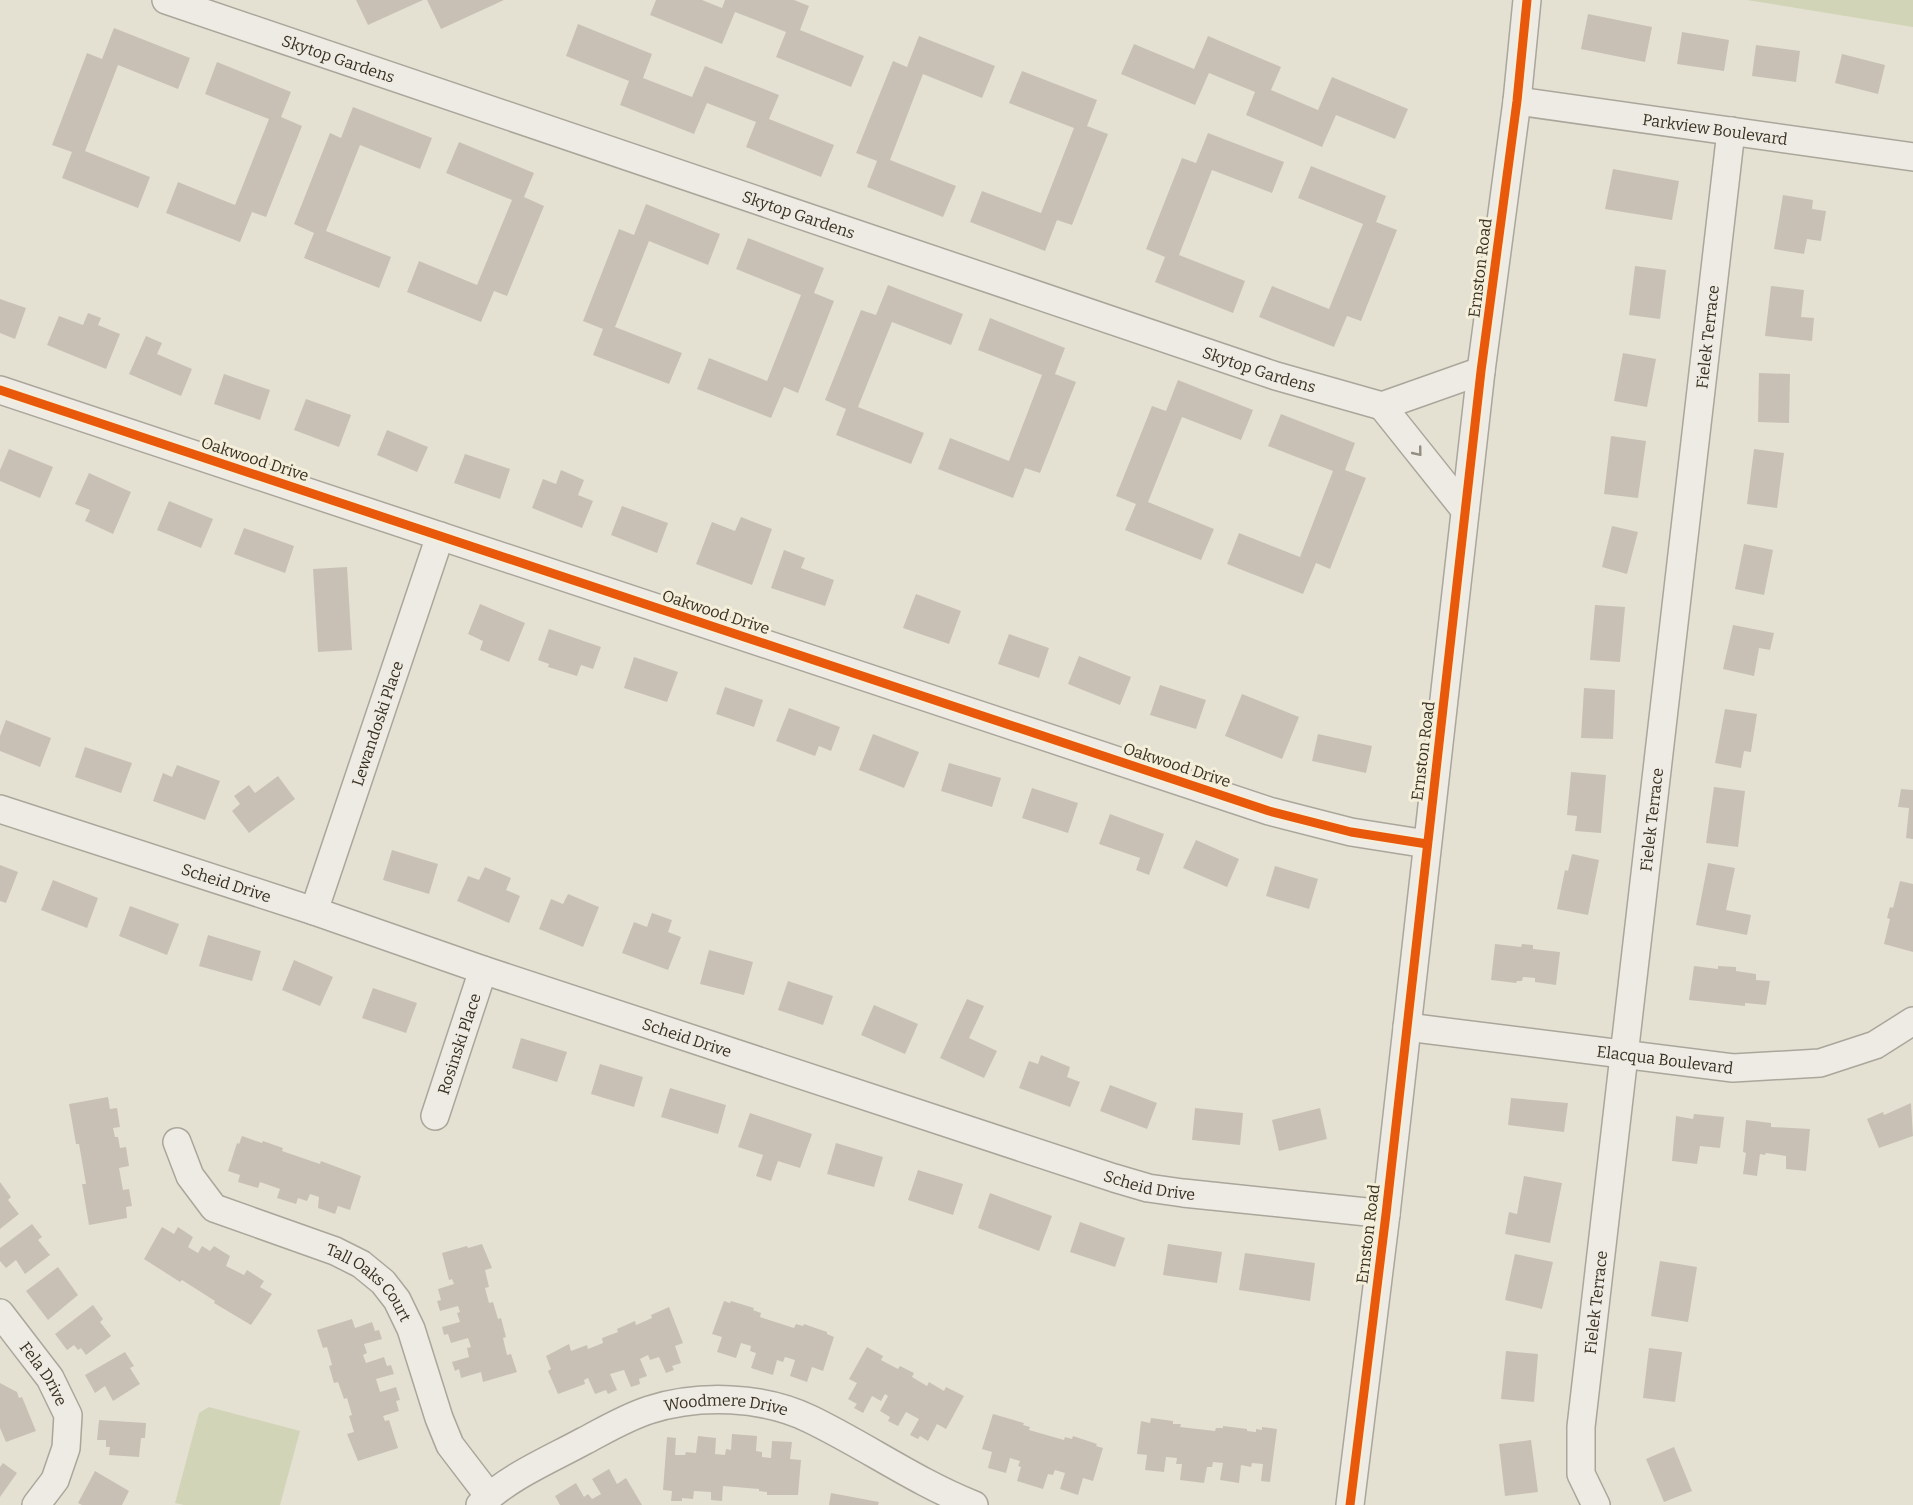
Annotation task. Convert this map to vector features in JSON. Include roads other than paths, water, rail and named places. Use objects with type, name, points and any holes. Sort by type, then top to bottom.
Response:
[{"type":"street","name":"Skytop Gardens","points":[[166,0],[227,9],[1264,373],[1382,406]]},
{"type":"street","name":"Ernston Road","points":[[1350,1505],[1386,1214],[1481,371],[1517,101],[1527,0]]},
{"type":"street","name":"Parkview Boulevard","points":[[1517,101],[1913,157]]},
{"type":"street","name":"Fielek Terrace","points":[[1596,1505],[1581,1474],[1581,1427],[1731,131]]},
{"type":"street","points":[[1465,510],[1382,406],[1481,371]]},
{"type":"street","name":"Oakwood Drive","points":[[0,390],[1269,811],[1351,832],[1427,844]]},
{"type":"street","name":"Lewandoski Place","points":[[314,911],[440,536]]},
{"type":"street","name":"Scheid Drive","points":[[0,808],[314,911],[483,970],[1148,1188],[1386,1214]]},
{"type":"street","name":"Rosinski Place","points":[[435,1116],[483,970]]},
{"type":"street","name":"Elacqua Boulevard","points":[[1407,1028],[1733,1068],[1820,1063],[1875,1045],[1913,1021]]},
{"type":"street","name":"Tall Oaks Court","points":[[177,1142],[190,1176],[214,1208],[335,1251],[361,1264],[383,1282],[397,1300],[411,1329],[439,1418],[450,1445],[485,1500]]},
{"type":"street","name":"Fela Drive","points":[[0,1313],[50,1378],[68,1415],[66,1448],[55,1480],[36,1505]]},
{"type":"street","name":"Woodmere Drive","points":[[485,1500],[527,1472],[613,1425],[649,1410],[688,1402],[720,1400],[780,1408],[808,1418],[940,1499],[974,1505]]}]
